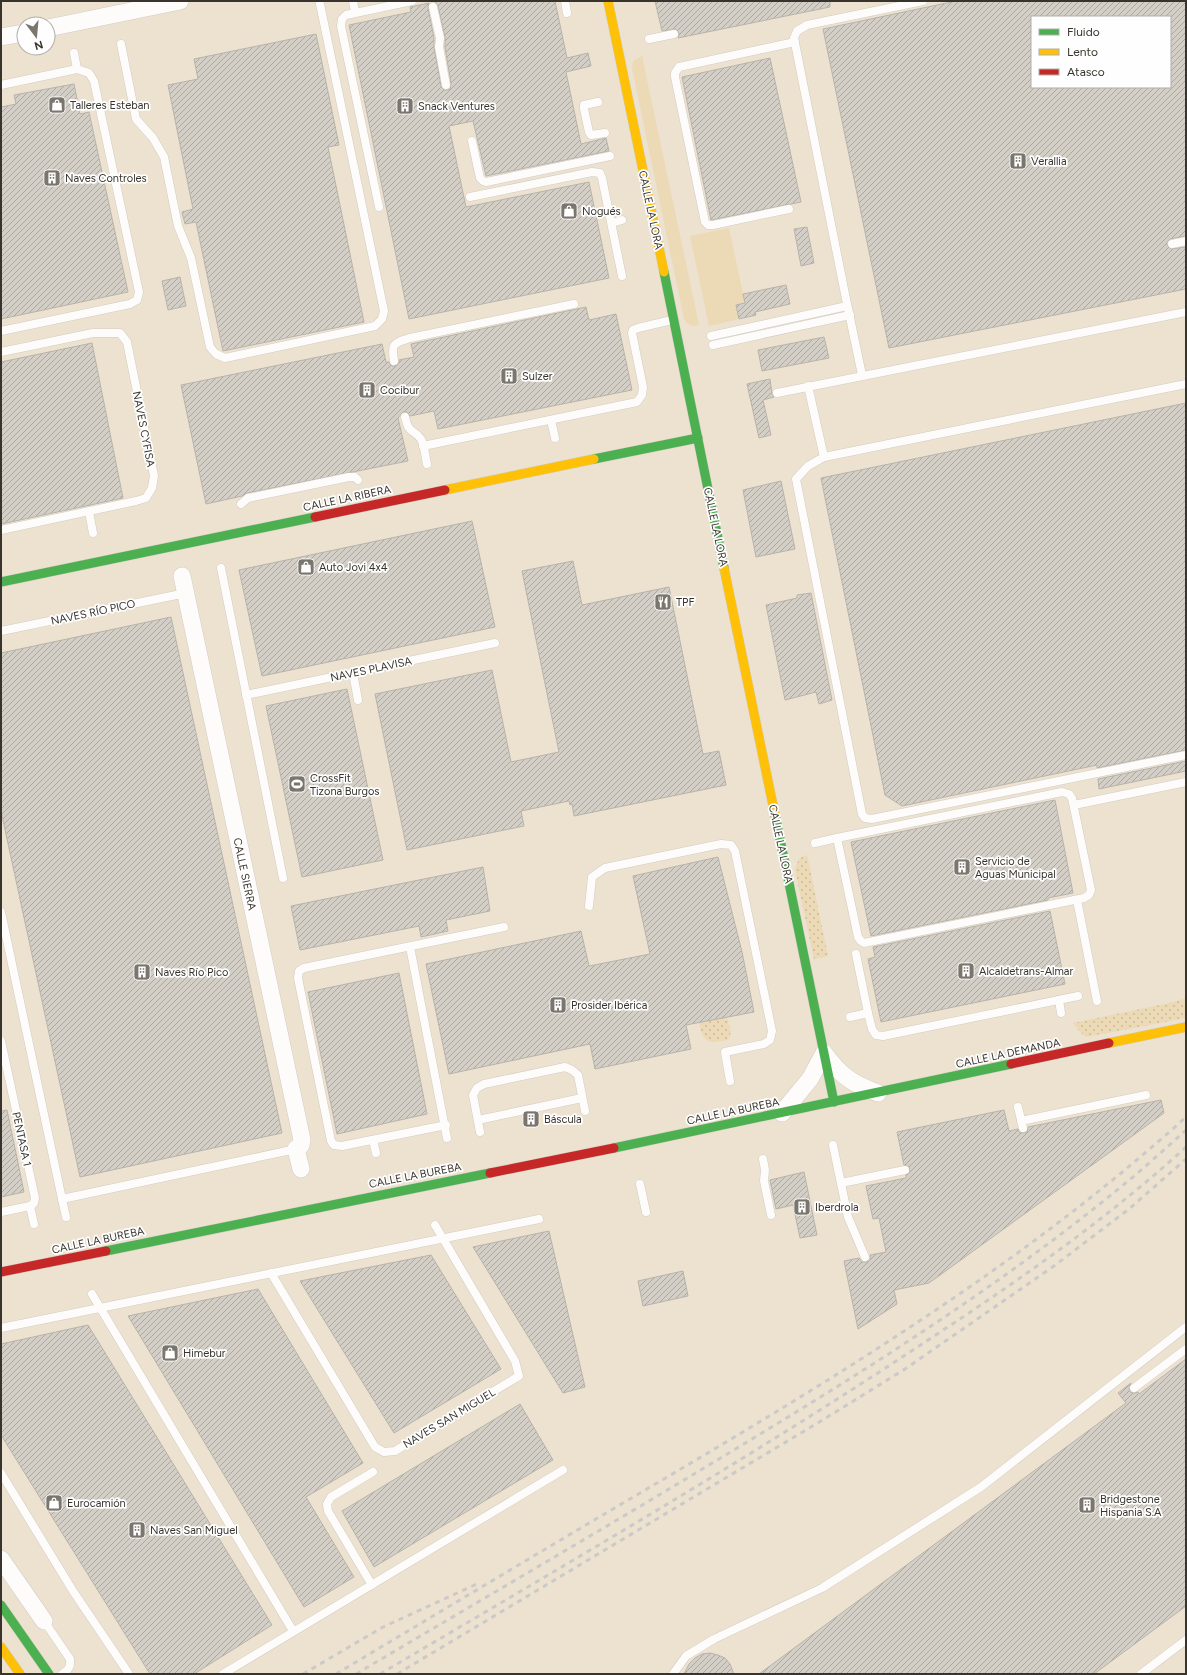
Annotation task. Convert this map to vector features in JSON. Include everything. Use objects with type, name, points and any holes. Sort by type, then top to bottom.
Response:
[{"type":"street","points":[[56,26],[180,1]]},
{"type":"street","name":"CALLE LA LORA","points":[[608,1],[834,1102]]},
{"type":"street","points":[[1,37],[16,34]]},
{"type":"street","name":"CALLE LA RIBERA","points":[[1,582],[698,438]]},
{"type":"street","name":"CALLE SIERRA","points":[[182,576],[302,1140],[301,1146],[296,1149],[301,1169]]},
{"type":"street","name":"CALLE LA DEMANDA","points":[[834,1102],[1186,1027]]},
{"type":"street","points":[[782,1113],[808,1082],[824,1053]]},
{"type":"street","name":"CALLE LA LORA","points":[[824,1053],[835,1068],[846,1078],[860,1087],[878,1093]]},
{"type":"street","name":"CALLE LA BUREBA","points":[[1,1272],[834,1102]]},
{"type":"street","points":[[1,1559],[44,1621]]},
{"type":"street","points":[[1,1605],[49,1674]]},
{"type":"street","points":[[2,1649],[20,1674]]},
{"type":"lane","points":[[353,1],[355,12]]},
{"type":"lane","points":[[379,207],[341,26],[342,19],[346,15],[355,12],[412,1]]},
{"type":"lane","points":[[565,1],[567,13]]},
{"type":"lane","points":[[862,375],[794,38],[797,31],[807,25],[923,1]]},
{"type":"lane","points":[[121,44],[136,119],[153,138],[164,157],[178,226],[191,258],[210,347],[216,354],[225,358],[375,326],[382,319],[384,312],[320,4]]},
{"type":"lane","points":[[432,4],[440,38],[439,47],[446,85]]},
{"type":"lane","points":[[649,39],[674,34]]},
{"type":"lane","points":[[789,209],[713,225],[708,225],[705,222],[675,73],[679,67],[795,42]]},
{"type":"lane","points":[[74,53],[77,69]]},
{"type":"lane","points":[[1,85],[77,69],[89,73],[94,81],[139,292],[137,300],[130,304],[1,331]]},
{"type":"lane","points":[[598,102],[584,105],[588,132],[590,135],[605,134]]},
{"type":"lane","points":[[472,142],[480,178],[483,182],[610,156]]},
{"type":"lane","points":[[470,197],[592,172],[600,173],[612,222],[622,276]]},
{"type":"lane","points":[[612,222],[622,220]]},
{"type":"lane","points":[[1172,244],[1186,241]]},
{"type":"lane","points":[[394,361],[394,344],[410,338],[574,304]]},
{"type":"lane","points":[[711,336],[847,306]]},
{"type":"lane","points":[[777,392],[1186,312]]},
{"type":"lane","points":[[713,346],[850,315]]},
{"type":"lane","points":[[423,446],[637,402],[642,394],[643,388],[632,334],[634,330],[638,328],[674,320]]},
{"type":"lane","name":"NAVES CYFISA","points":[[1,352],[100,333],[120,333],[127,342],[154,476],[152,488],[146,498],[89,512],[1,530]]},
{"type":"lane","points":[[1186,384],[824,457],[808,466],[796,479],[864,818],[872,819],[1186,755]]},
{"type":"lane","points":[[808,386],[824,457]]},
{"type":"lane","points":[[405,417],[410,431],[419,437],[423,446],[427,464]]},
{"type":"lane","points":[[551,420],[555,438]]},
{"type":"lane","points":[[241,504],[248,498],[341,479],[355,477],[358,480]]},
{"type":"lane","points":[[89,512],[93,533]]},
{"type":"lane","points":[[220,568],[283,878]]},
{"type":"lane","name":"NAVES RÍO PICO","points":[[1,631],[186,593]]},
{"type":"lane","name":"NAVES PLAVISA","points":[[246,695],[495,643]]},
{"type":"lane","points":[[352,673],[358,700]]},
{"type":"lane","points":[[1074,805],[1186,782]]},
{"type":"lane","points":[[814,843],[837,838],[1062,792],[1069,794],[1074,805],[1091,890],[1088,895],[1077,900],[864,943],[858,938],[837,838]]},
{"type":"lane","points":[[589,906],[592,877],[605,868],[721,844],[731,845],[735,851],[772,1031],[770,1040],[764,1044],[725,1052],[730,1081]]},
{"type":"lane","points":[[1077,900],[1097,1002]]},
{"type":"lane","points":[[1,912],[66,1217]]},
{"type":"lane","points":[[446,1125],[342,1146],[334,1145],[331,1141],[298,978],[299,971],[304,968],[504,927]]},
{"type":"lane","points":[[410,947],[446,1125],[447,1138]]},
{"type":"lane","points":[[856,954],[872,1029],[876,1035],[883,1036],[1078,996]]},
{"type":"lane","points":[[1059,1000],[1061,1013]]},
{"type":"lane","points":[[850,1017],[868,1012]]},
{"type":"lane","name":"PENTASA 1","points":[[1,1041],[35,1198],[34,1203],[30,1206]]},
{"type":"lane","points":[[480,1132],[473,1095],[476,1088],[484,1084],[564,1067],[572,1070],[578,1075],[585,1110]]},
{"type":"lane","points":[[1018,1107],[1022,1124],[1146,1095]]},
{"type":"lane","points":[[478,1120],[582,1098]]},
{"type":"lane","points":[[373,1140],[376,1153]]},
{"type":"lane","points":[[833,1145],[848,1217],[864,1257]]},
{"type":"lane","points":[[62,1199],[296,1149]]},
{"type":"lane","points":[[763,1160],[765,1170],[764,1181],[771,1215]]},
{"type":"lane","points":[[841,1184],[905,1170]]},
{"type":"lane","points":[[640,1184],[646,1212]]},
{"type":"lane","points":[[1,1212],[30,1206],[34,1224]]},
{"type":"lane","points":[[1,1328],[540,1219]]},
{"type":"lane","name":"NAVES SAN MIGUEL","points":[[271,1273],[375,1447],[384,1452],[395,1451],[519,1376],[515,1361],[435,1225]]},
{"type":"lane","points":[[92,1294],[293,1631]]},
{"type":"lane","points":[[674,1674],[686,1656],[714,1639],[822,1588],[980,1487],[1186,1327]]},
{"type":"lane","points":[[1134,1388],[1186,1349]]},
{"type":"lane","points":[[223,1674],[563,1470]]},
{"type":"lane","points":[[372,1585],[328,1511],[327,1504],[331,1497],[373,1472]]},
{"type":"lane","points":[[1,1473],[73,1591],[130,1674]]},
{"type":"lane","points":[[44,1621],[70,1660],[71,1665],[69,1670],[62,1674]]},
{"type":"lane","points":[[1141,1674],[1186,1640]]},
{"type":"shaded area","points":[[1,1],[1186,1],[1186,1674],[1,1674]]},
{"type":"shaded area","points":[[642,56],[699,325],[697,326],[690,325],[684,319],[632,68],[633,61]]},
{"type":"shaded area","points":[[729,228],[745,303],[739,319],[709,326],[690,236]]},
{"type":"shaded area","points":[[807,855],[828,956],[814,959],[795,870],[799,860]]},
{"type":"shaded area","points":[[1186,998],[1186,1018],[1086,1037],[1073,1023],[1174,1002]]},
{"type":"shaded area","points":[[727,1017],[731,1032],[728,1040],[716,1042],[705,1038],[699,1023]]},
{"type":"building","points":[[555,1],[567,58],[588,53],[591,66],[566,72],[581,144],[606,138],[609,151],[486,176],[473,121],[449,126],[466,207],[589,182],[609,278],[409,319],[349,25],[411,12],[410,7],[429,3],[428,8],[441,86],[444,90],[447,90],[450,89],[451,84],[445,47],[445,37],[438,6],[435,2]]},
{"type":"building","points":[[655,1],[830,1],[830,7],[678,38],[679,33],[676,29],[662,31]]},
{"type":"building","name":"Verallia","points":[[956,1],[1186,1],[1186,236],[1170,239],[1167,242],[1167,245],[1171,249],[1186,247],[1186,289],[889,348],[823,29]]},
{"type":"building","points":[[316,34],[339,145],[328,147],[364,322],[223,351],[196,222],[185,224],[182,212],[193,209],[168,85],[198,79],[194,59]]},
{"type":"building","points":[[770,58],[801,202],[711,220],[682,77]]},
{"type":"building","name":"Naves Controles","points":[[74,84],[80,114],[89,112],[128,292],[1,319],[1,107],[16,104],[14,95]]},
{"type":"building","points":[[807,227],[814,263],[801,266],[794,229]]},
{"type":"building","points":[[180,277],[186,306],[168,310],[162,281]]},
{"type":"building","points":[[786,285],[790,304],[755,312],[756,315],[739,319],[736,305],[745,303],[743,294]]},
{"type":"building","points":[[586,307],[589,320],[616,314],[632,390],[438,429],[434,411],[410,416],[407,412],[403,412],[398,418],[408,461],[247,493],[242,496],[206,504],[181,385],[382,344],[386,362],[389,362],[392,366],[395,366],[399,363],[399,360],[414,357],[411,344]]},
{"type":"building","points":[[824,337],[829,358],[762,371],[758,350]]},
{"type":"building","points":[[92,343],[123,498],[1,524],[1,362]]},
{"type":"building","points":[[770,379],[772,394],[774,397],[763,400],[771,435],[759,438],[747,384]]},
{"type":"building","points":[[1186,403],[1186,750],[1097,768],[1097,765],[902,806],[885,795],[821,478]]},
{"type":"building","points":[[781,481],[795,549],[756,557],[743,490]]},
{"type":"building","points":[[472,521],[495,627],[262,676],[239,570]]},
{"type":"building","points":[[573,561],[582,605],[669,587],[703,754],[719,751],[726,785],[574,816],[572,804],[570,805],[569,801],[521,811],[524,826],[407,850],[375,694],[492,670],[511,762],[559,752],[522,571]]},
{"type":"building","points":[[811,593],[832,700],[819,704],[816,692],[785,700],[766,605],[797,598],[797,595]]},
{"type":"building","name":"Naves Río Pico","points":[[171,617],[282,1133],[80,1177],[1,811],[1,653]]},
{"type":"building","points":[[347,689],[383,860],[302,877],[266,706]]},
{"type":"building","points":[[1186,761],[1186,771],[1099,789],[1098,779]]},
{"type":"building","name":"Servicio de Aguas Municipal","points":[[1055,800],[1073,893],[1048,898],[1048,900],[871,936],[851,842]]},
{"type":"building","name":"Prosider Ibérica","points":[[718,857],[742,952],[754,1012],[686,1025],[691,1049],[595,1069],[590,1044],[449,1074],[426,964],[581,931],[589,966],[650,954],[633,876]]},
{"type":"building","points":[[483,867],[490,911],[446,920],[448,931],[421,937],[419,926],[300,950],[291,906]]},
{"type":"building","name":"Alcaldetrans-Almar","points":[[1050,911],[1065,984],[881,1022],[868,959],[875,957],[873,947]]},
{"type":"building","points":[[399,973],[427,1114],[337,1134],[308,992]]},
{"type":"building","points":[[1161,1100],[1164,1113],[929,1283],[894,1290],[897,1304],[858,1329],[844,1261],[859,1258],[862,1262],[867,1262],[870,1260],[870,1255],[886,1252],[879,1218],[873,1219],[866,1186],[906,1178],[906,1175],[910,1172],[909,1167],[904,1165],[897,1132],[1004,1110],[1009,1131],[1018,1129],[1019,1132],[1024,1133],[1027,1132],[1028,1127]]},
{"type":"building","points":[[7,1110],[24,1192],[1,1197],[1,1111]]},
{"type":"building","name":"Iberdrola","points":[[804,1172],[817,1235],[800,1238],[793,1205],[776,1209],[770,1180]]},
{"type":"building","points":[[549,1231],[585,1387],[563,1393],[473,1247]]},
{"type":"building","points":[[431,1255],[501,1369],[394,1433],[300,1281]]},
{"type":"building","points":[[683,1271],[688,1296],[643,1306],[638,1281]]},
{"type":"building","name":"Naves San Miguel","points":[[258,1289],[363,1463],[306,1497],[354,1577],[304,1607],[128,1316]]},
{"type":"building","name":"Naves San Miguel","points":[[88,1325],[272,1625],[194,1674],[150,1674],[1,1435],[1,1344]]},
{"type":"building","name":"Bridgestone Hispania S.A","points":[[1186,1359],[1186,1606],[1094,1674],[759,1674],[1126,1403],[1118,1393],[1131,1383],[1129,1388],[1130,1392],[1138,1392],[1139,1394]]},
{"type":"building","points":[[520,1404],[553,1460],[374,1567],[342,1511]]},
{"type":"building","points":[[710,1653],[725,1658],[730,1664],[734,1674],[684,1674],[689,1664],[695,1658],[702,1654]]},
{"type":"railway","points":[[336,1674],[726,1442],[864,1357],[998,1267],[1062,1220],[1125,1170],[1186,1117]]},
{"type":"railway","points":[[356,1674],[795,1413],[939,1321],[1032,1256],[1078,1221],[1130,1179],[1186,1130]]},
{"type":"railway","points":[[380,1674],[700,1484],[929,1340],[1080,1235],[1116,1207],[1186,1147]]},
{"type":"railway","points":[[397,1674],[821,1421],[905,1369],[1054,1266],[1129,1209],[1186,1159]]},
{"type":"railway","points":[[303,1674],[383,1627],[479,1583]]},
{"type":"traffic: fast","points":[[664,272],[724,568]]},
{"type":"traffic: fast","points":[[594,459],[698,438]]},
{"type":"traffic: fast","points":[[1,582],[315,517]]},
{"type":"traffic: fast","points":[[775,815],[834,1102]]},
{"type":"traffic: fast","points":[[614,1148],[1011,1064]]},
{"type":"traffic: fast","points":[[106,1251],[490,1173]]},
{"type":"traffic: fast","points":[[1,1605],[49,1674]]},
{"type":"traffic: slow","points":[[608,1],[664,272]]},
{"type":"traffic: slow","points":[[445,490],[594,459]]},
{"type":"traffic: slow","points":[[724,568],[775,815]]},
{"type":"traffic: slow","points":[[1109,1043],[1186,1027]]},
{"type":"traffic: slow","points":[[1,1647],[20,1674]]},
{"type":"traffic: jam","points":[[315,517],[445,490]]},
{"type":"traffic: jam","points":[[1011,1064],[1109,1043]]},
{"type":"traffic: jam","points":[[490,1173],[614,1148]]},
{"type":"traffic: jam","points":[[1,1272],[106,1251]]},
{"type":"place","name":"Talleres Esteban","points":[[57,105]]},
{"type":"place","name":"Snack Ventures","points":[[405,106]]},
{"type":"place","name":"Verallia","points":[[1018,161]]},
{"type":"place","name":"Naves Controles","points":[[52,178]]},
{"type":"place","name":"Nogués","points":[[569,211]]},
{"type":"place","name":"Sulzer","points":[[509,376]]},
{"type":"place","name":"Cocibur","points":[[367,390]]},
{"type":"place","name":"Auto Jovi 4x4","points":[[306,567]]},
{"type":"place","name":"TPF","points":[[663,602]]},
{"type":"place","name":"CrossFit Tizona Burgos","points":[[297,784]]},
{"type":"place","name":"Servicio de Aguas Municipal","points":[[962,867]]},
{"type":"place","name":"Alcaldetrans-Almar","points":[[966,971]]},
{"type":"place","name":"Naves Río Pico","points":[[142,972]]},
{"type":"place","name":"Prosider Ibérica","points":[[558,1005]]},
{"type":"place","name":"Báscula","points":[[531,1119]]},
{"type":"place","name":"Iberdrola","points":[[802,1207]]},
{"type":"place","name":"Himebur","points":[[170,1353]]},
{"type":"place","name":"Eurocamión","points":[[54,1503]]},
{"type":"place","name":"Bridgestone Hispania S.A","points":[[1087,1505]]},
{"type":"place","name":"Naves San Miguel","points":[[137,1530]]}]
